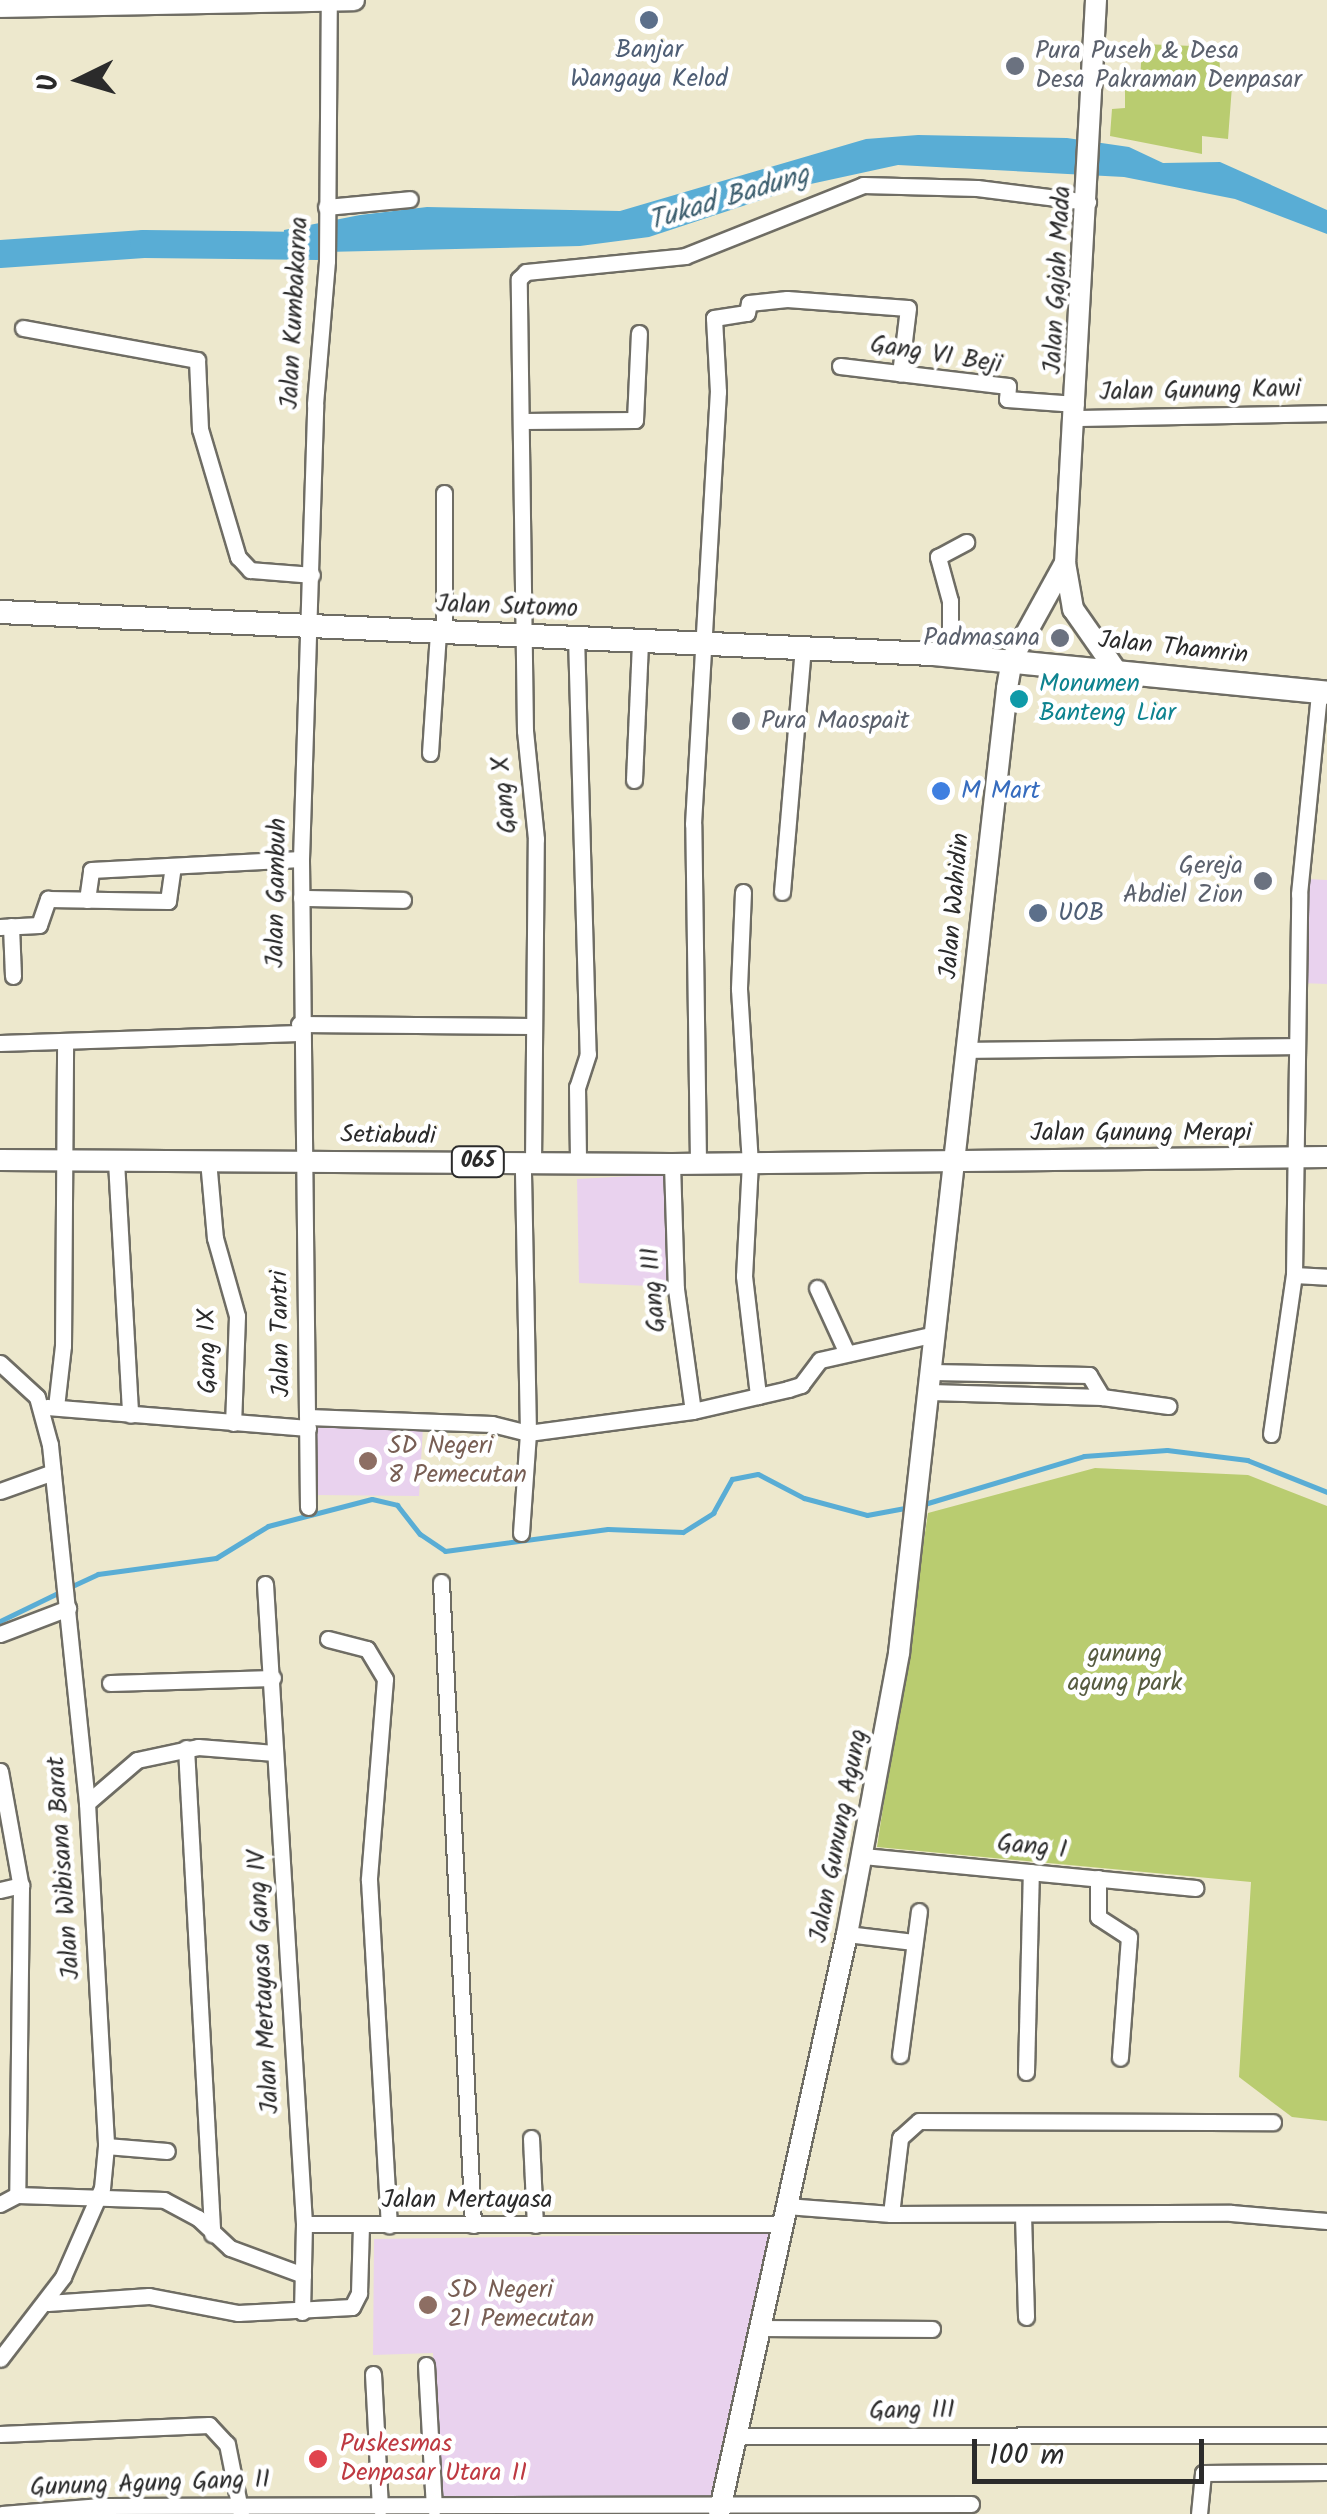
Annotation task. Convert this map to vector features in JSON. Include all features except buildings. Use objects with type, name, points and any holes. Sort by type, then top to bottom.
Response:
[{"type":"highway","name":"Jalan Sutomo","points":[[0,612],[576,636],[1012,660]]},
{"type":"highway","name":"Jalan Thamrin","points":[[1012,660],[1323,692]]},
{"type":"main road","points":[[6,5],[354,0]]},
{"type":"main road","name":"Jalan Gajah Mada","points":[[1096,0],[1089,199],[1065,563],[1073,609],[1115,669]]},
{"type":"main road","name":"Jalan Gajah Mada","points":[[1012,660],[1065,563]]},
{"type":"main road","name":"Jalan Wahidin","points":[[955,1159],[988,822],[1012,660]]},
{"type":"main road","name":"Jalan Gunung Merapi","points":[[955,1159],[1327,1157]]},
{"type":"main road","name":"Setiabudi","points":[[0,1160],[672,1164],[955,1159]]},
{"type":"main road","name":"Jalan Gunung Agung","points":[[719,2511],[764,2328],[784,2215],[863,1856],[916,1504],[955,1159]]},
{"type":"street","name":"Jalan Kumbakarna","points":[[309,627],[315,404],[327,261],[329,1]]},
{"type":"street","name":"Gang X","points":[[521,1534],[528,1433],[528,1163],[536,839],[526,790],[518,283],[526,272],[685,256],[863,186],[977,188],[1089,199]]},
{"type":"street","points":[[326,213],[410,199]]},
{"type":"street","points":[[698,1162],[693,824],[700,643],[718,392],[714,318],[747,313],[749,303],[787,299],[908,308],[900,374]]},
{"type":"street","points":[[23,328],[197,360],[200,428],[238,558],[250,570],[312,575]]},
{"type":"street","points":[[522,421],[634,420],[640,333]]},
{"type":"street","name":"Gang VI Beji","points":[[840,366],[1008,386],[1007,399],[1075,411]]},
{"type":"street","name":"Jalan Gunung Kawi","points":[[1075,411],[1327,413]]},
{"type":"street","points":[[430,752],[441,632],[444,493]]},
{"type":"street","points":[[950,656],[950,601],[938,558],[945,548],[966,542]]},
{"type":"street","name":"Jalan Gambuh","points":[[303,1160],[299,1029],[309,627]]},
{"type":"street","points":[[576,636],[588,1054],[578,1087],[578,1163]]},
{"type":"street","points":[[634,780],[640,640]]},
{"type":"street","points":[[782,892],[803,648]]},
{"type":"street","points":[[1272,1434],[1294,1275],[1299,894],[1323,692]]},
{"type":"street","points":[[87,900],[91,870],[301,860]]},
{"type":"street","points":[[13,976],[6,926],[40,924],[48,898],[168,901],[173,866]]},
{"type":"street","points":[[742,892],[739,971],[750,1162],[744,1276],[758,1396]]},
{"type":"street","points":[[301,898],[403,900]]},
{"type":"street","points":[[0,1043],[299,1029],[532,1026]]},
{"type":"street","name":"Jalan Wibisana Barat","points":[[0,2359],[48,2303],[98,2196],[106,2146],[88,1803],[49,1407],[63,1346],[66,1042]]},
{"type":"street","points":[[966,1050],[1296,1046]]},
{"type":"street","name":"Gang IX","points":[[208,1160],[215,1238],[237,1316],[233,1424]]},
{"type":"street","name":"Jalan Tantri","points":[[303,1160],[308,1507]]},
{"type":"street","points":[[116,1161],[130,1416]]},
{"type":"street","name":"Gang III","points":[[672,1164],[676,1289],[694,1411]]},
{"type":"street","points":[[1294,1275],[1327,1277]]},
{"type":"street","points":[[817,1288],[846,1351]]},
{"type":"street","points":[[0,1363],[49,1407],[233,1424],[492,1424],[528,1433],[694,1411],[758,1396],[801,1385],[812,1366],[846,1351],[935,1334]]},
{"type":"street","points":[[931,1382],[1089,1375],[1102,1397],[1168,1406]]},
{"type":"street","points":[[0,1491],[54,1472]]},
{"type":"street","points":[[442,1582],[472,2224]]},
{"type":"street","name":"Jalan Mertayasa Gang IV","points":[[266,1584],[304,2224],[302,2312]]},
{"type":"street","points":[[0,1634],[67,1604]]},
{"type":"street","points":[[328,1638],[367,1649],[385,1678],[369,1880],[389,2225]]},
{"type":"street","points":[[110,1682],[272,1678]]},
{"type":"street","points":[[88,1803],[137,1760],[186,1748],[244,1746],[275,1754]]},
{"type":"street","points":[[186,1748],[212,2234]]},
{"type":"street","points":[[0,1771],[20,1884],[17,2195]]},
{"type":"street","name":"Gang I","points":[[863,1856],[1195,1888]]},
{"type":"street","points":[[1026,2072],[1030,1872]]},
{"type":"street","points":[[1098,1878],[1098,1917],[1129,1937],[1120,2058]]},
{"type":"street","points":[[0,1890],[20,1884]]},
{"type":"street","points":[[900,2055],[919,1911]]},
{"type":"street","points":[[847,1934],[914,1942]]},
{"type":"street","points":[[891,2214],[900,2138],[919,2121],[1273,2122]]},
{"type":"street","points":[[531,2138],[535,2225]]},
{"type":"street","points":[[106,2146],[167,2151]]},
{"type":"street","points":[[0,2204],[17,2195],[164,2200],[191,2213],[230,2248],[302,2275]]},
{"type":"street","name":"Jalan Mertayasa","points":[[48,2303],[149,2296],[238,2313],[302,2312],[356,2302],[361,2226],[891,2214],[1231,2213],[1327,2221]]},
{"type":"street","points":[[1023,2216],[1026,2317]]},
{"type":"street","points":[[304,2224],[361,2226]]},
{"type":"street","points":[[764,2328],[932,2329]]},
{"type":"street","points":[[426,2366],[434,2508]]},
{"type":"street","points":[[373,2374],[390,2510]]},
{"type":"street","points":[[0,2434],[209,2425],[228,2444],[241,2510]]},
{"type":"street","name":"Gang III","points":[[738,2436],[1327,2435]]},
{"type":"street","points":[[1199,2514],[1203,2473],[1327,2472]]},
{"type":"street","name":"Gunung Agung Gang II","points":[[2,2514],[434,2508],[719,2511],[972,2504]]},
{"type":"shaded area","points":[[1308,879],[1327,880],[1327,984],[1301,983]]},
{"type":"shaded area","points":[[669,1174],[673,1287],[579,1283],[577,1179]]},
{"type":"shaded area","name":"SD Negeri 8 Pemecutan","points":[[316,1424],[423,1427],[419,1496],[315,1495]]},
{"type":"shaded area","points":[[772,2233],[716,2499],[439,2507],[433,2353],[373,2355],[374,2239]]},
{"type":"green space","points":[[1142,44],[1219,47],[1220,71],[1233,73],[1228,139],[1202,136],[1202,154],[1110,136],[1112,109],[1125,108],[1125,83],[1140,83]]},
{"type":"green space","name":"gunung agung park","points":[[1095,1468],[1248,1475],[1327,1506],[1327,2121],[1292,2117],[1239,2077],[1251,1882],[877,1847],[928,1513]]},
{"type":"water","name":"Tukad Badung","points":[[918,135],[1067,138],[1129,147],[1163,163],[1220,162],[1327,210],[1327,234],[1235,199],[1124,177],[898,165],[806,185],[649,237],[580,246],[282,253],[284,230],[360,215],[427,207],[620,211],[866,139]]},
{"type":"waterway","name":"Tukad Badung","points":[[0,254],[144,244],[318,246]]},
{"type":"waterway","points":[[921,1505],[1084,1456],[1167,1450],[1247,1460],[1327,1492]]},
{"type":"waterway","points":[[70,1587],[98,1574],[216,1558],[268,1526],[372,1499],[397,1505],[420,1534],[445,1551],[608,1529],[683,1532],[713,1513],[732,1479],[758,1474],[804,1498],[867,1515],[910,1507]]},
{"type":"waterway","points":[[0,1621],[60,1592]]},
{"type":"place","name":"Banjar Wangaya Kelod","points":[[649,20]]},
{"type":"place","name":"Pura Puseh & Desa Desa Pakraman Denpasar","points":[[1015,66]]},
{"type":"place","name":"Padmasana","points":[[1060,638]]},
{"type":"place","name":"Monumen Banteng Liar","points":[[1019,699]]},
{"type":"place","name":"Pura Maospait","points":[[741,721]]},
{"type":"place","name":"M Mart","points":[[941,791]]},
{"type":"place","name":"Gereja Abdiel Zion","points":[[1263,881]]},
{"type":"place","name":"UOB","points":[[1038,913]]},
{"type":"place","name":"SD Negeri 8 Pemecutan","points":[[368,1461]]},
{"type":"place","name":"SD Negeri 21 Pemecutan","points":[[428,2305]]},
{"type":"place","name":"Puskesmas Denpasar Utara II","points":[[318,2459]]}]
